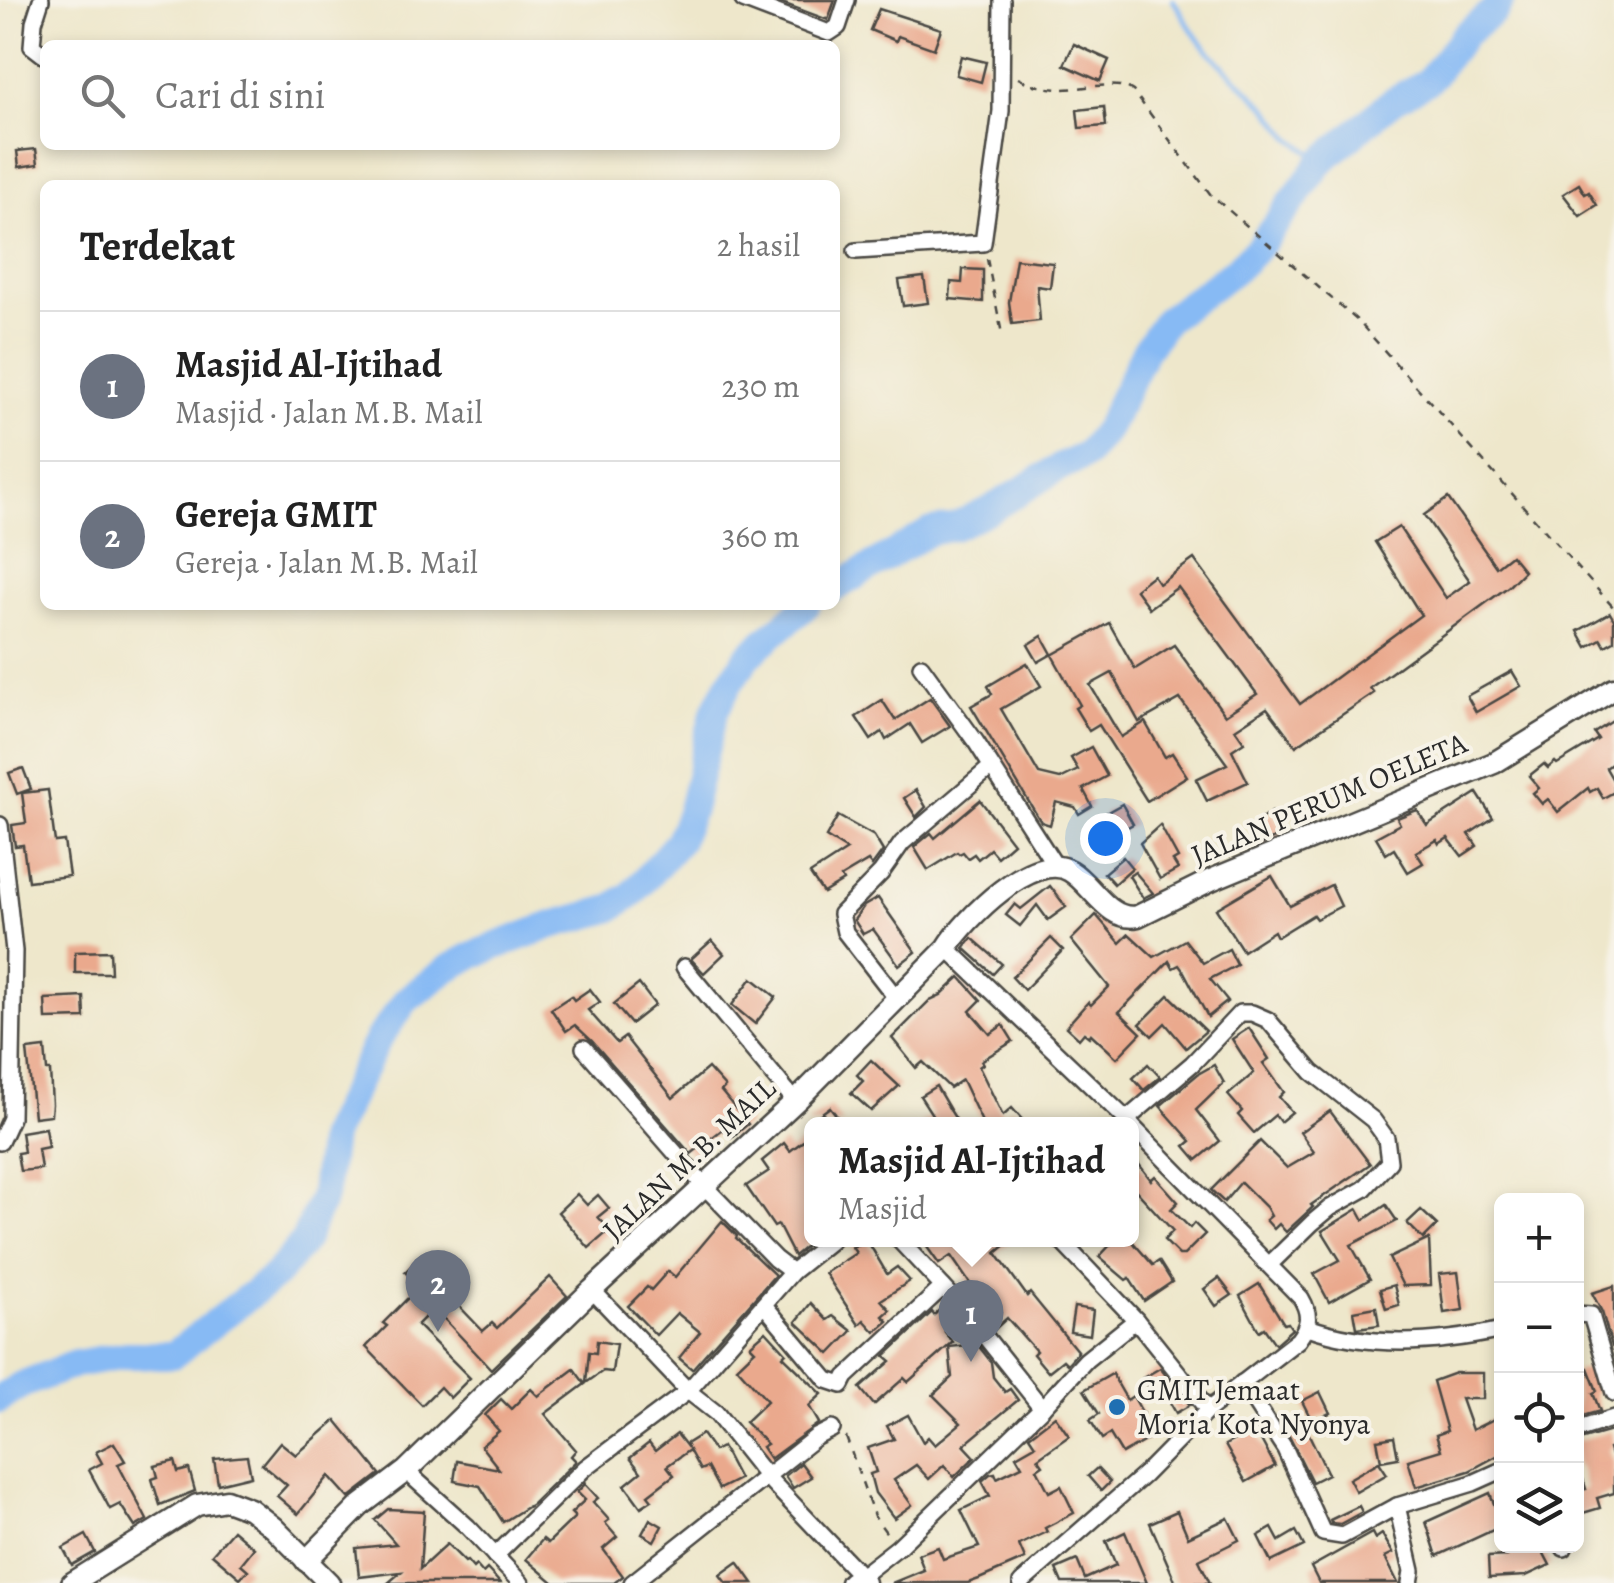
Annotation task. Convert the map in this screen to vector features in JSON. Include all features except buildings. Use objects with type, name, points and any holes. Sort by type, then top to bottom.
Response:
[{"type":"street","points":[[40,52],[32,46],[41,0]]},
{"type":"street","points":[[743,0],[828,33],[838,27],[848,0]]},
{"type":"street","points":[[856,251],[984,243],[1001,111],[1002,0]]},
{"type":"street","points":[[921,666],[1063,869]]},
{"type":"street","name":"JALAN PERUM OELETA","points":[[1063,869],[1117,913],[1138,916],[1211,880],[1494,763],[1614,690]]},
{"type":"street","points":[[897,999],[846,932],[841,914],[902,843],[991,767]]},
{"type":"street","points":[[0,825],[14,951],[5,1011],[11,1118],[0,1142]]},
{"type":"street","name":"JALAN M.B. MAIL","points":[[306,1561],[360,1506],[406,1472],[592,1290],[796,1102],[947,948],[983,903],[1009,885],[1063,869]]},
{"type":"street","points":[[947,948],[1123,1117]]},
{"type":"street","points":[[684,967],[796,1102]]},
{"type":"street","points":[[1135,1117],[1240,1013],[1246,1012],[1268,1020],[1312,1072],[1373,1120],[1386,1138],[1389,1162],[1364,1189],[1330,1208],[1269,1265]]},
{"type":"street","points":[[584,1048],[705,1187],[792,1272]]},
{"type":"street","points":[[1022,1583],[1144,1475],[1208,1410],[1298,1340],[1308,1326],[1306,1306],[1139,1133]]},
{"type":"street","points":[[495,1556],[584,1468],[688,1392],[792,1272],[823,1247]]},
{"type":"street","points":[[906,1247],[1015,1370],[1042,1408]]},
{"type":"street","points":[[1067,1247],[1136,1320],[1208,1410]]},
{"type":"street","points":[[764,1306],[827,1380],[842,1385],[944,1287]]},
{"type":"street","points":[[592,1290],[688,1392],[716,1413],[767,1478],[859,1581],[1042,1408],[1086,1360],[1136,1320]]},
{"type":"street","points":[[1584,1315],[1591,1316],[1614,1393]]},
{"type":"street","points":[[1308,1326],[1356,1341],[1460,1338],[1494,1332]]},
{"type":"street","points":[[1242,1383],[1286,1450],[1323,1533],[1342,1536],[1396,1506],[1494,1474]]},
{"type":"street","points":[[1584,1427],[1614,1418]]},
{"type":"street","points":[[632,1583],[816,1437],[832,1429]]},
{"type":"street","points":[[406,1472],[521,1583]]},
{"type":"street","points":[[72,1583],[212,1500],[234,1501],[250,1509],[330,1583]]},
{"type":"street","points":[[1396,1506],[1412,1570],[1410,1583]]},
{"type":"path","points":[[1001,69],[1043,88],[1126,84],[1210,194],[1358,321],[1614,608]]},
{"type":"path","points":[[984,243],[1002,334]]},
{"type":"path","points":[[832,1429],[846,1438],[874,1516],[898,1546]]},
{"type":"waterway","points":[[1173,0],[1197,38],[1220,63],[1267,108],[1290,137],[1322,161]]},
{"type":"waterway","points":[[840,585],[929,532],[954,527],[991,509],[1086,455],[1108,427],[1144,352],[1166,320],[1235,270],[1259,247],[1322,161],[1392,101],[1428,81],[1465,34],[1494,11],[1501,0]]},
{"type":"waterway","points":[[0,1399],[21,1385],[75,1364],[126,1355],[173,1355],[276,1275],[304,1241],[324,1193],[331,1136],[377,1041],[406,1000],[475,954],[552,925],[610,909],[632,894],[678,842],[691,810],[714,713],[729,684],[749,655],[801,610]]},
{"type":"place","name":"Gereja GMIT","points":[[438,1332]]},
{"type":"place","name":"Masjid Al-Ijtihad","points":[[971,1362]]},
{"type":"place","name":"GMIT Jemaat Moria Kota Nyonya","points":[[1117,1407]]}]
